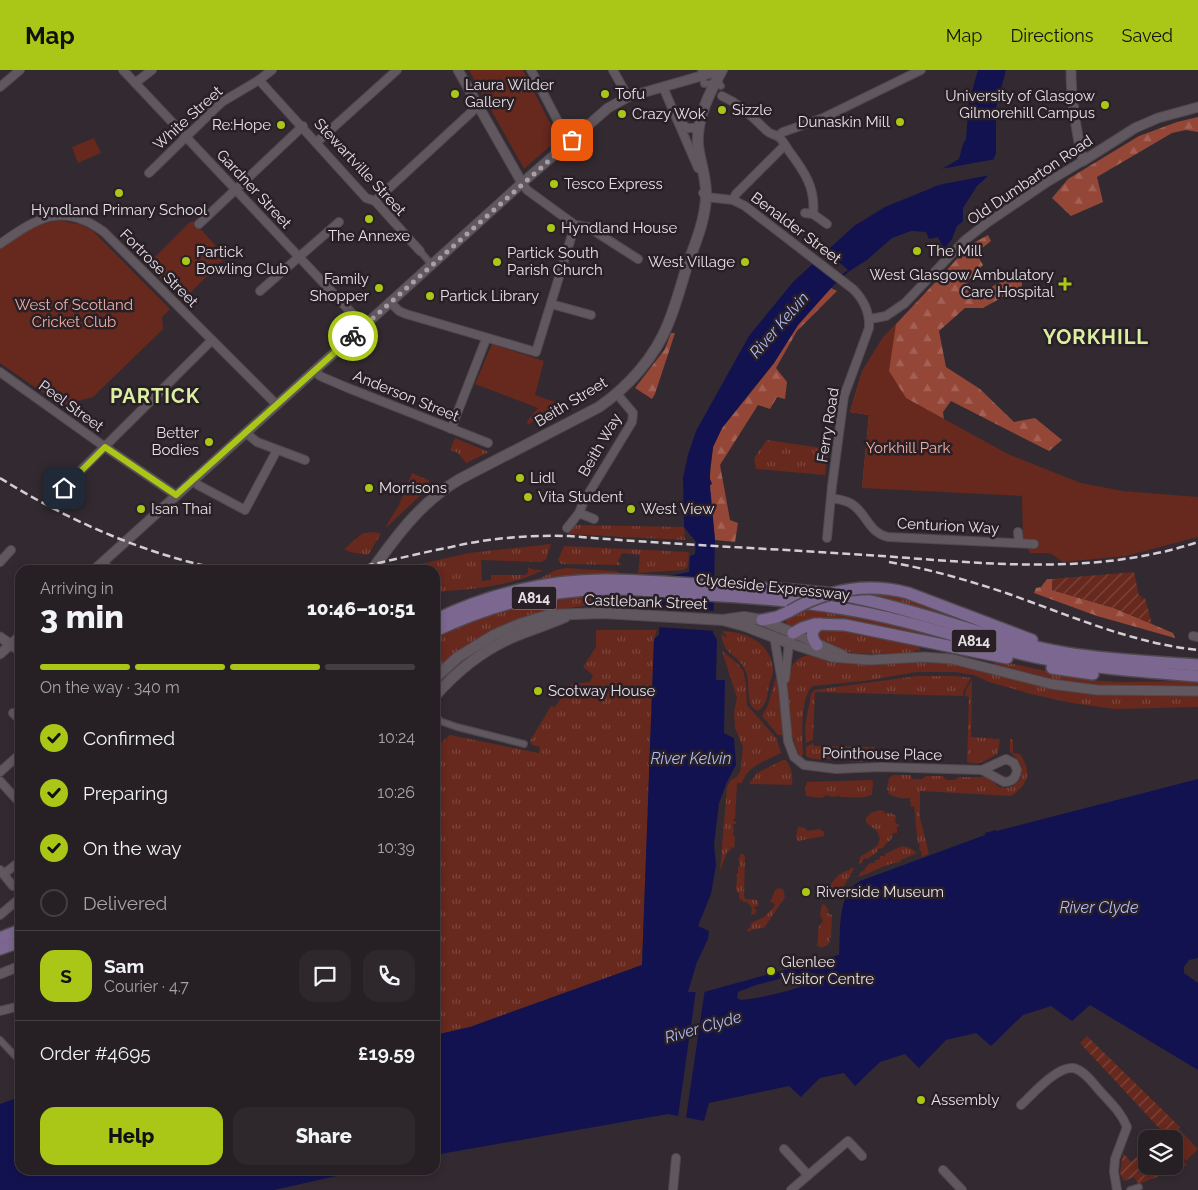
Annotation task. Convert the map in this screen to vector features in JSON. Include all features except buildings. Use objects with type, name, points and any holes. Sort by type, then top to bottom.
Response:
[{"type":"main road","name":"Beith Street","points":[[376,565],[405,526],[444,489],[464,476],[582,417],[617,394],[643,366],[660,340],[668,323],[700,229],[706,197],[705,172],[698,146],[699,128],[705,106],[718,85],[722,70]]},
{"type":"main road","name":"Clydeside Expressway","points":[[440,618],[480,602],[537,587],[589,580],[632,580],[752,593],[882,616],[1006,650],[1056,661],[1118,670],[1198,672]]},
{"type":"main road","name":"A814","points":[[762,620],[780,622],[822,595],[868,587],[888,589],[908,593],[1067,653]]},
{"type":"main road","name":"Clydeside Expressway","points":[[440,629],[476,614],[538,597],[586,590],[752,593],[812,592],[846,596],[916,613],[1029,645],[1067,653],[1198,672]]},
{"type":"main road","name":"Castlebank Street","points":[[440,674],[467,651],[509,634],[550,624],[568,616],[603,613],[780,622],[791,638]]},
{"type":"main road","name":"Castlebank Street","points":[[723,620],[744,617],[762,620]]},
{"type":"main road","name":"A814","points":[[791,638],[802,628],[820,624],[854,627],[1074,672],[1117,677],[1198,672]]},
{"type":"main road","points":[[817,644],[812,638],[812,634],[820,624]]},
{"type":"main road","name":"Castlebank Street","points":[[440,691],[479,656],[509,634]]},
{"type":"main road","points":[[0,938],[15,932]]},
{"type":"main road","points":[[0,949],[15,944]]},
{"type":"street","points":[[0,87],[20,70]]},
{"type":"street","name":"Gardner Street","points":[[123,70],[364,326]]},
{"type":"street","points":[[135,83],[152,70]]},
{"type":"street","name":"White Street","points":[[149,173],[222,102],[272,70]]},
{"type":"street","points":[[317,142],[397,70]]},
{"type":"street","points":[[458,70],[527,190],[575,225],[588,227],[638,259]]},
{"type":"street","points":[[531,70],[562,129],[572,140]]},
{"type":"street","points":[[613,70],[628,97]]},
{"type":"street","points":[[100,565],[522,183],[608,108],[628,97],[664,87],[702,73],[722,70]]},
{"type":"street","points":[[778,136],[783,132],[823,118],[921,70]]},
{"type":"street","points":[[1071,70],[1075,124],[1083,160]]},
{"type":"street","points":[[702,73],[704,84],[718,85]]},
{"type":"street","name":"Stewartville Street","points":[[259,80],[303,126],[366,198],[374,201],[420,251]]},
{"type":"street","points":[[664,87],[698,164],[702,192],[706,197]]},
{"type":"street","points":[[722,96],[737,102],[769,133],[778,136],[805,173],[813,200],[809,214],[827,224]]},
{"type":"street","points":[[374,201],[478,106]]},
{"type":"street","name":"Old Dumbarton Road","points":[[870,319],[886,316],[904,303],[965,240],[1046,183],[1135,128],[1158,118],[1198,107]]},
{"type":"street","points":[[678,121],[684,127],[699,128]]},
{"type":"street","points":[[199,224],[303,126]]},
{"type":"street","points":[[734,200],[736,194],[784,145]]},
{"type":"street","name":"Benalder Street","points":[[706,197],[734,200],[745,206],[815,258],[860,296],[868,310],[870,319]]},
{"type":"street","name":"Fortrose Street","points":[[0,244],[44,219],[57,215],[83,218],[104,232],[277,405]]},
{"type":"street","points":[[260,292],[339,222]]},
{"type":"street","points":[[390,302],[406,314],[486,339],[536,352],[575,225]]},
{"type":"street","points":[[420,251],[432,265]]},
{"type":"street","points":[[551,304],[591,315]]},
{"type":"street","name":"Ferry Road","points":[[827,538],[844,396],[858,356],[862,351],[870,319]]},
{"type":"street","points":[[451,429],[486,339]]},
{"type":"street","points":[[59,492],[212,340]]},
{"type":"street","name":"Anderson Street","points":[[315,371],[320,376],[488,443]]},
{"type":"street","name":"Peel Street","points":[[0,372],[176,495]]},
{"type":"street","name":"Beith Way","points":[[566,528],[579,513],[584,501],[632,422],[632,413],[617,394]]},
{"type":"street","points":[[246,433],[257,442],[305,460]]},
{"type":"street","points":[[193,480],[198,485],[245,510],[277,450]]},
{"type":"street","name":"Centurion Way","points":[[831,498],[850,503],[858,510],[871,528],[881,535],[888,537],[1034,544]]},
{"type":"street","points":[[579,513],[594,519]]},
{"type":"street","name":"Centurion Way","points":[[1018,532],[1019,544]]},
{"type":"street","points":[[0,562],[11,550]]},
{"type":"street","name":"Pointhouse Place","points":[[780,622],[788,741],[791,752],[797,761],[804,765],[836,768],[880,767],[982,770]]},
{"type":"street","points":[[0,637],[15,648]]},
{"type":"street","points":[[791,638],[817,644],[852,658]]},
{"type":"street","points":[[791,638],[832,657],[870,660],[939,657],[976,664],[1031,680],[1071,687],[1118,691],[1198,691]]},
{"type":"street","name":"Pointhouse Place","points":[[783,688],[791,638]]},
{"type":"street","points":[[0,654],[15,640]]},
{"type":"street","points":[[440,721],[524,744]]},
{"type":"street","points":[[0,772],[15,758]]},
{"type":"street","points":[[0,781],[15,798]]},
{"type":"street","points":[[15,864],[2,872],[15,885]]},
{"type":"street","points":[[0,915],[15,902]]},
{"type":"street","points":[[0,974],[15,968]]},
{"type":"street","points":[[0,1010],[15,1007]]},
{"type":"street","points":[[0,1040],[15,1056]]},
{"type":"street","points":[[1021,1105],[1063,1070],[1073,1068],[1085,1075],[1122,1116],[1127,1127],[1115,1163],[1114,1172],[1117,1190]]},
{"type":"street","points":[[791,1190],[848,1141],[862,1156]]},
{"type":"street","points":[[784,1149],[808,1174]]},
{"type":"street","points":[[673,1190],[676,1158]]},
{"type":"street","points":[[944,1170],[962,1190]]},
{"type":"street","points":[[1130,1190],[1138,1187]]},
{"type":"green space","points":[[469,70],[523,70],[558,139],[524,169]]},
{"type":"green space","points":[[1198,117],[1198,132],[1186,130],[1172,133],[1097,177],[1103,202],[1071,216],[1052,198],[1068,179],[1139,136],[1177,122]]},
{"type":"green space","points":[[94,138],[101,153],[78,163],[72,147]]},
{"type":"green space","name":"West of Scotland Cricket Club","points":[[58,220],[82,225],[93,231],[170,309],[162,317],[163,329],[93,397],[78,401],[71,412],[0,363],[0,248],[33,227]]},
{"type":"green space","name":"Partick Bowling Club","points":[[193,221],[226,257],[183,300],[147,265]]},
{"type":"green space","points":[[988,235],[991,241],[976,253],[983,265],[967,282],[969,291],[986,290],[1017,273],[1022,279],[1022,286],[983,308],[965,308],[939,331],[946,367],[980,389],[1014,422],[1035,418],[1062,440],[1049,451],[951,401],[943,412],[946,435],[862,488],[869,415],[850,412],[862,372],[883,338],[970,245]]},
{"type":"green space","points":[[831,288],[837,291],[797,331],[776,368],[787,382],[785,399],[777,397],[770,409],[758,405],[720,465],[730,520],[738,523],[735,542],[715,540],[709,485],[713,447],[722,428],[774,363],[798,325]]},
{"type":"green space","name":"Yorkhill Park","points":[[896,324],[889,371],[906,398],[1008,454],[1081,483],[1123,491],[1198,497],[1198,537],[1126,556],[1063,562],[1050,553],[1030,553],[1023,541],[1022,496],[862,488],[869,415],[850,412],[862,372],[883,338]]},
{"type":"green space","points":[[671,333],[675,333],[652,399],[635,388],[665,349]]},
{"type":"green space","points":[[492,344],[544,361],[535,395],[558,403],[528,425],[527,421],[538,408],[475,384]]},
{"type":"green space","points":[[455,438],[489,452],[466,463],[458,453],[450,450]]},
{"type":"green space","points":[[767,440],[828,449],[825,475],[756,469],[754,458]]},
{"type":"green space","points":[[412,473],[428,480],[431,485],[387,527],[399,505]]},
{"type":"green space","points":[[575,525],[684,527],[685,540],[568,534]]},
{"type":"green space","points":[[375,532],[381,534],[368,555],[344,549],[363,533]]},
{"type":"green space","points":[[551,544],[546,559],[542,562],[481,560],[482,581],[491,580],[491,575],[525,575],[528,573],[528,567],[534,570],[543,570],[504,584],[440,592],[440,565],[416,565],[469,553]]},
{"type":"green space","points":[[564,546],[689,552],[688,567],[683,570],[638,573],[640,555],[622,553],[618,561],[621,565],[561,564],[558,560]]},
{"type":"green space","points":[[566,568],[614,571],[619,572],[619,574],[537,580],[556,570]]},
{"type":"green space","points":[[1134,572],[1139,596],[1142,596],[1141,599],[1145,598],[1152,624],[1114,608],[1052,590],[1052,579]]},
{"type":"green space","points":[[1047,579],[1052,579],[1052,590],[1114,608],[1173,633],[1175,638],[1097,616],[1034,593],[1036,588],[1041,587]]},
{"type":"green space","points":[[851,591],[891,592],[989,629]]},
{"type":"green space","points":[[587,595],[633,595],[633,600],[645,601],[645,606],[591,605],[550,611],[440,669],[440,634],[500,611],[534,603]]},
{"type":"green space","points":[[804,606],[916,628],[964,644],[836,618],[811,619],[790,626],[786,623],[786,617]]},
{"type":"green space","points":[[827,626],[919,645],[920,651],[916,650],[915,653],[866,654],[839,650],[828,647],[821,642],[815,632]]},
{"type":"green space","points":[[596,630],[657,630],[654,639],[642,965],[470,1027],[440,1034],[440,744],[450,735],[539,753],[540,747],[532,745],[530,741],[551,706],[555,707],[571,684],[590,682],[593,675],[583,667],[596,647]]},
{"type":"green space","points":[[722,631],[740,634],[756,641],[763,646],[772,661],[773,673],[766,700],[758,711],[749,700],[746,672],[739,661],[725,647],[721,633],[727,637]]},
{"type":"green space","points":[[722,651],[743,670],[747,705],[777,739],[781,753],[753,768],[742,783],[737,783],[735,819],[733,819],[736,824],[733,824],[734,833],[732,833],[735,838],[734,848],[730,847],[731,849],[727,852],[720,871],[727,787],[731,780],[737,777],[741,769],[743,747],[735,728],[734,712],[737,698]]},
{"type":"green space","points":[[808,655],[860,664],[925,661],[959,664],[1047,687],[1096,694],[1198,695],[1198,707],[1115,709],[1072,703],[1031,694],[989,682],[974,675],[955,672],[917,672],[864,681],[813,686],[806,698],[804,708],[802,728],[803,754],[801,757],[797,750],[791,727],[787,688],[791,666],[797,660]]},
{"type":"green space","points":[[995,660],[1087,680],[1119,682],[1198,681],[1198,685],[1127,685],[1107,687],[1086,685],[1046,679],[1046,677],[994,664]]},
{"type":"green space","points":[[777,673],[783,735],[778,735],[762,716],[768,705]]},
{"type":"green space","points":[[917,676],[971,678],[964,690],[963,696],[815,692],[813,740],[806,743],[805,727],[811,694],[814,690]]},
{"type":"green space","points":[[972,679],[971,737],[1000,739],[998,753],[979,763],[967,762],[969,697],[965,696]]},
{"type":"green space","points":[[1010,739],[1013,740],[1013,753],[1020,754],[1024,760],[1027,772],[1027,777],[1022,787],[1011,796],[920,791],[920,818],[929,854],[922,857],[919,849],[920,844],[918,844],[914,806],[911,807],[910,798],[892,796],[888,793],[889,778],[893,775],[910,775],[913,779],[922,779],[926,776],[943,776],[946,780],[955,780],[958,777],[988,777],[999,787],[1013,786],[1021,778],[1022,768],[1019,761],[1010,752]]},
{"type":"green space","points":[[813,743],[814,746],[875,747],[873,760],[855,762],[842,758],[810,758],[806,756],[806,747]]},
{"type":"green space","points":[[786,760],[791,769],[792,785],[749,784],[757,773]]},
{"type":"green space","points":[[872,780],[872,795],[868,796],[857,798],[827,795],[822,798],[806,796],[807,782]]},
{"type":"green space","points":[[880,810],[884,811],[885,814],[889,813],[889,815],[891,813],[896,816],[895,822],[900,826],[897,827],[897,833],[893,833],[891,840],[883,848],[878,849],[876,853],[867,859],[865,858],[859,865],[860,857],[877,846],[880,839],[877,831],[867,823],[866,817],[870,813]]},
{"type":"green space","points":[[798,827],[805,828],[807,831],[820,829],[824,832],[824,836],[798,841],[796,837]]},
{"type":"green space","points":[[902,846],[910,848],[917,853],[900,862],[858,877],[870,863],[875,863],[874,861],[880,859],[880,856],[885,856],[885,854]]},
{"type":"green space","points":[[742,853],[745,856],[744,897],[757,900],[759,905],[753,908],[757,910],[755,914],[751,915],[752,908],[747,902],[743,902],[742,899],[740,901],[739,893],[736,889],[736,875],[740,866],[738,859]]},
{"type":"green space","points":[[850,868],[854,868],[838,896],[832,899],[831,895],[826,894],[831,885],[839,875],[850,870]]},
{"type":"green space","points":[[776,888],[783,889],[785,897],[764,928],[748,932],[747,929],[750,928],[751,923],[764,917],[774,907],[775,904],[769,901],[775,890],[777,890]]},
{"type":"green space","points":[[822,904],[829,911],[826,912],[832,915],[831,938],[829,938],[830,942],[826,946],[819,948],[820,946],[817,946],[818,930],[823,921],[820,915]]},
{"type":"green space","points":[[1087,1036],[1180,1127],[1177,1130],[1160,1130],[1080,1043]]},
{"type":"green space","points":[[1183,1133],[1198,1149],[1186,1161],[1183,1158]]},
{"type":"green space","points":[[1123,1153],[1131,1162],[1138,1156],[1138,1175],[1162,1175],[1139,1184],[1134,1177],[1124,1181],[1120,1173]]},
{"type":"water","name":"River Clyde","points":[[978,70],[1006,70],[996,108],[996,153],[987,177],[977,186],[963,208],[963,221],[957,226],[952,239],[944,249],[938,237],[929,239],[926,232],[911,231],[892,238],[867,260],[848,272],[798,325],[774,363],[722,428],[713,447],[710,469],[712,484],[710,485],[715,540],[713,633],[717,640],[716,680],[725,680],[724,733],[734,738],[736,765],[719,803],[714,845],[716,865],[711,894],[698,926],[709,931],[708,939],[697,962],[688,992],[704,992],[839,955],[843,905],[852,887],[860,881],[985,835],[985,833],[1198,779],[1198,958],[1189,960],[1184,967],[1184,973],[1198,983],[1198,1070],[1090,1005],[1072,1021],[1051,1006],[1023,1015],[991,1046],[976,1033],[946,1040],[919,1068],[905,1054],[880,1062],[855,1086],[844,1073],[820,1078],[801,1097],[789,1086],[709,1103],[704,1121],[668,1114],[440,1154],[440,1034],[470,1027],[642,965],[654,639],[659,635],[661,603],[668,576],[689,572],[690,556],[695,554],[696,542],[684,527],[683,478],[696,431],[749,336],[793,282],[854,226],[885,207],[934,187],[937,172],[959,159],[966,139],[969,102]],"holes":[[[802,973],[814,973],[820,976],[814,981],[794,989],[749,999],[741,1000],[737,998],[738,992],[756,985]]]},
{"type":"water","points":[[15,1099],[15,1175],[341,1175],[274,1190],[0,1190],[0,1104]]},
{"type":"pier","points":[[996,159],[990,175],[921,189],[932,185],[935,170]]},
{"type":"pier","points":[[825,250],[848,270],[834,281],[811,263]]},
{"type":"pier","points":[[658,607],[716,611],[716,631],[657,627]]},
{"type":"pier","points":[[705,989],[686,1118],[678,1117],[696,990]]},
{"type":"railway","points":[[0,478],[80,522],[138,546],[202,565]]},
{"type":"railway","points":[[369,565],[480,541],[539,536],[569,536],[983,563],[1026,564],[1070,564],[1113,560],[1156,553],[1198,542]]},
{"type":"railway","points":[[889,562],[933,571],[1006,593],[1124,635],[1198,650]]},
{"type":"way so far","points":[[353,336],[572,140]]},
{"type":"place","name":"Laura Wilder Gallery","points":[[455,94]]},
{"type":"place","name":"Tofu","points":[[605,94]]},
{"type":"place","name":"University of Glasgow Gilmorehill Campus","points":[[1105,105]]},
{"type":"place","name":"Sizzle","points":[[722,110]]},
{"type":"place","name":"Crazy Wok","points":[[622,114]]},
{"type":"place","name":"Dunaskin Mill","points":[[900,122]]},
{"type":"place","name":"Re:Hope","points":[[281,125]]},
{"type":"place","name":"Tesco Express","points":[[554,184]]},
{"type":"place","name":"Hyndland Primary School","points":[[119,193]]},
{"type":"place","name":"The Annexe","points":[[369,219]]},
{"type":"place","name":"Hyndland House","points":[[551,228]]},
{"type":"place","name":"The Mill","points":[[917,251]]},
{"type":"place","name":"Partick Bowling Club","points":[[186,261]]},
{"type":"place","name":"Partick South Parish Church","points":[[497,262]]},
{"type":"place","name":"West Village","points":[[745,262]]},
{"type":"place","name":"West Glasgow Ambulatory Care Hospital","points":[[1065,284]]},
{"type":"place","name":"Family Shopper","points":[[379,288]]},
{"type":"place","name":"Partick Library","points":[[430,296]]},
{"type":"place","name":"Better Bodies","points":[[209,442]]},
{"type":"place","name":"Lidl","points":[[520,478]]},
{"type":"place","name":"Morrisons","points":[[369,488]]},
{"type":"place","name":"Vita Student","points":[[528,497]]},
{"type":"place","name":"Isan Thai","points":[[141,509]]},
{"type":"place","name":"West View","points":[[631,509]]},
{"type":"place","name":"Scotway House","points":[[538,691]]},
{"type":"place","name":"Riverside Museum","points":[[806,892]]},
{"type":"place","name":"Glenlee Visitor Centre","points":[[771,971]]},
{"type":"place","name":"Assembly","points":[[921,1100]]},
{"type":"district","name":"YORKHILL","points":[[1096,337]]},
{"type":"district","name":"PARTICK","points":[[155,396]]},
{"type":"route","points":[[64,488],[105,447],[172,490],[176,495],[353,336]]},
{"type":"water label","name":"River Kelvin","points":[[779,325]]},
{"type":"water label","name":"River Kelvin","points":[[691,758]]}]
